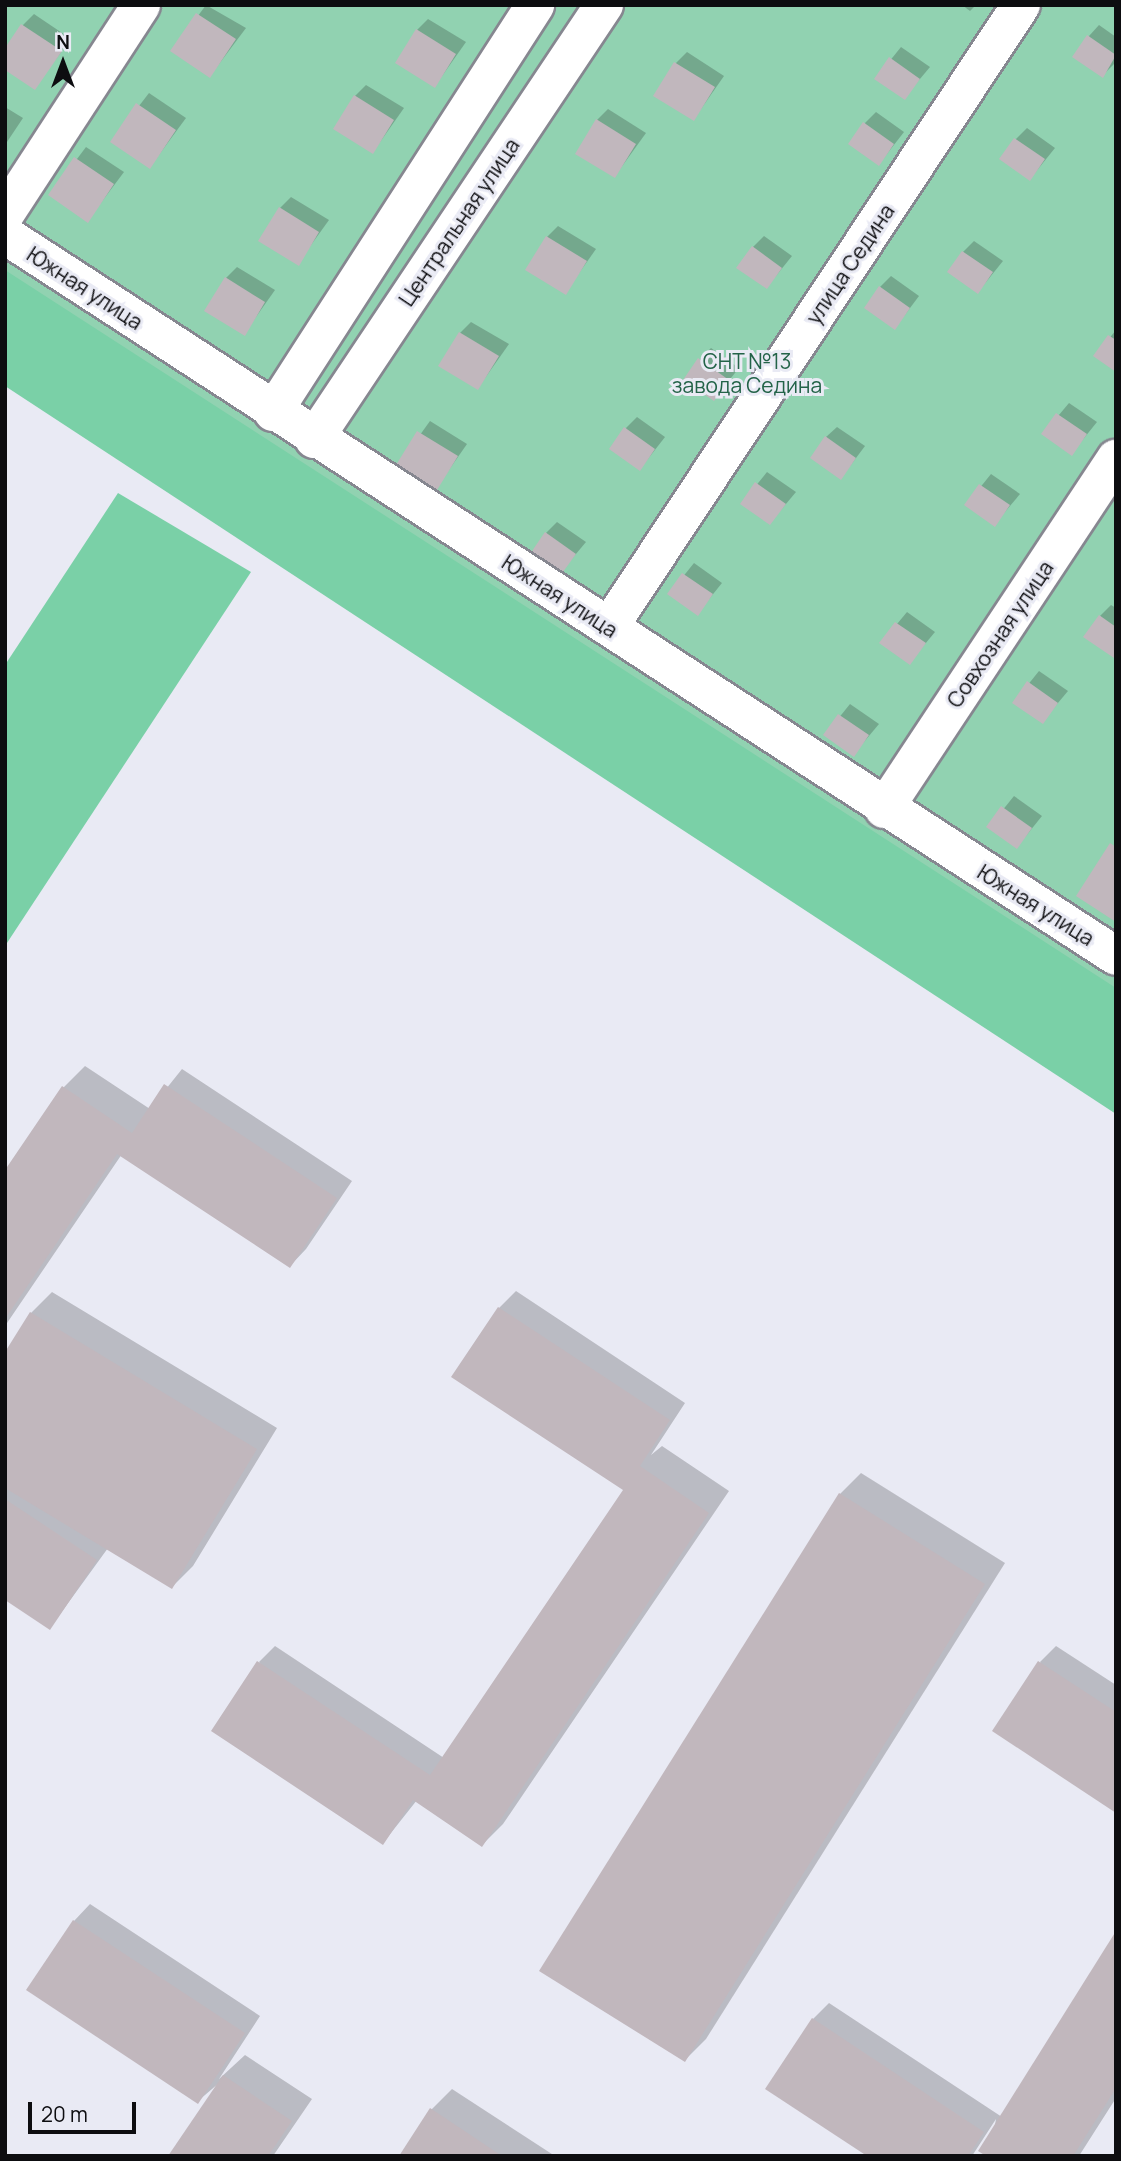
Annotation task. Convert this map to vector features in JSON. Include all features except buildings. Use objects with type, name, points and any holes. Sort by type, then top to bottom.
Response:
[{"type":"street","points":[[5,214],[141,5]]},
{"type":"street","points":[[273,412],[535,5]]},
{"type":"street","name":"Центральная улица","points":[[314,439],[604,5]]},
{"type":"street","name":"улица Седина","points":[[609,627],[1021,5]]},
{"type":"street","name":"Южная улица","points":[[5,235],[314,439],[1116,956]]},
{"type":"street","name":"Совхозная улица","points":[[884,808],[1116,459]]},
{"type":"green space","name":"СНТ №13 завода Седина","points":[[5,5],[1116,5],[1116,1061],[5,317]]},
{"type":"green space","points":[[5,270],[1116,988],[1116,1114],[5,386]]},
{"type":"green space","points":[[118,493],[251,572],[5,946],[5,665]]}]
